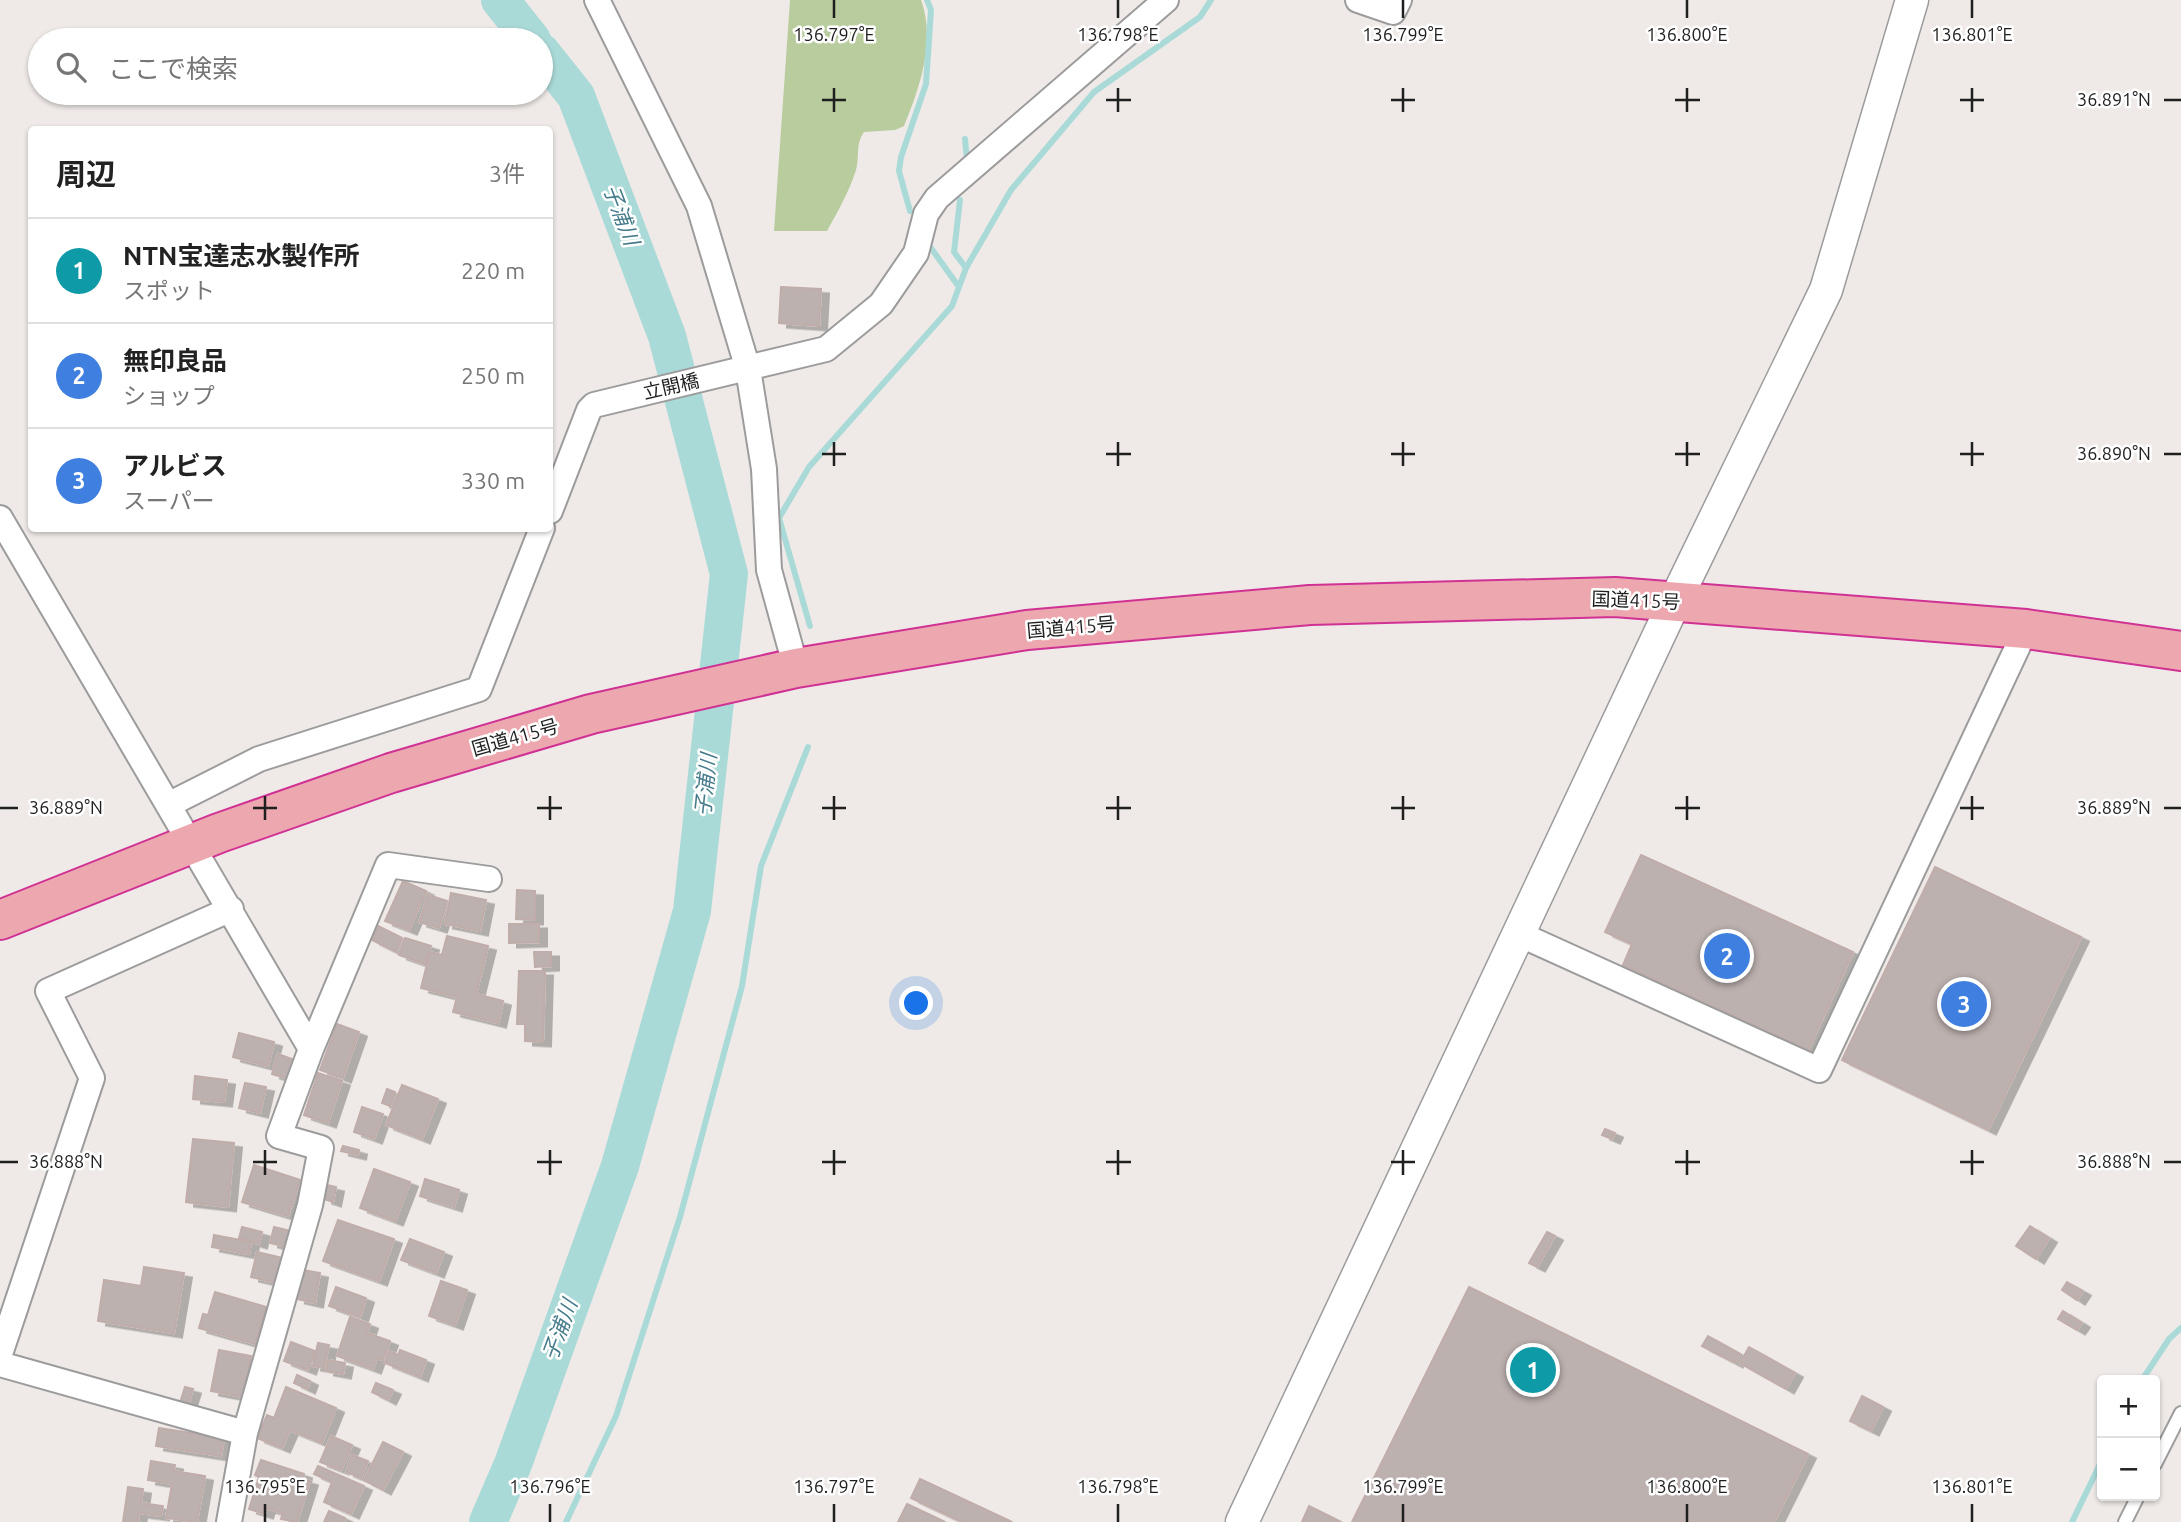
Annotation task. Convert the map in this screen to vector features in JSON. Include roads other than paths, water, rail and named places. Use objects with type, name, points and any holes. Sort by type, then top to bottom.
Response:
[{"type":"highway","name":"国道415号","points":[[0,920],[191,843],[391,774],[609,710],[785,670],[1027,630],[1310,605],[1615,597],[2026,629],[2181,651]]},
{"type":"street","points":[[597,0],[699,206],[742,370],[764,469],[769,570],[785,670]]},
{"type":"street","name":"立開橋","points":[[553,502],[589,411],[606,401],[826,349],[881,304],[916,253],[926,214],[937,198],[1166,0]]},
{"type":"street","points":[[1358,0],[1393,12],[1399,0]]},
{"type":"street","points":[[1242,1522],[1675,601],[1826,290],[1912,0]]},
{"type":"street","points":[[0,518],[311,1049]]},
{"type":"street","points":[[168,805],[259,759],[479,689],[540,532]]},
{"type":"street","points":[[1519,933],[1819,1070],[2026,629]]},
{"type":"street","points":[[229,1522],[245,1433],[310,1205],[321,1148],[279,1136],[311,1049],[388,865],[489,879]]},
{"type":"street","points":[[0,1354],[92,1078],[48,991],[231,909]]},
{"type":"street","points":[[0,1364],[245,1433]]},
{"type":"lane","points":[[2160,1454],[2181,1413]]},
{"type":"lane","points":[[2125,1522],[2136,1501]]},
{"type":"waterway","name":"子浦川","points":[[500,0],[522,28]]},
{"type":"waterway","points":[[910,211],[899,171],[901,157],[926,84],[931,10],[927,0]]},
{"type":"waterway","points":[[810,626],[779,518],[809,467],[952,306],[966,268],[1011,190],[1094,92],[1200,17],[1211,0]]},
{"type":"waterway","name":"子浦川","points":[[488,1522],[513,1464],[620,1166],[692,911],[729,574],[667,336],[576,96],[553,67]]},
{"type":"waterway","points":[[965,139],[967,160]]},
{"type":"waterway","points":[[960,200],[954,252],[966,268]]},
{"type":"waterway","points":[[931,248],[959,287]]},
{"type":"waterway","points":[[566,1522],[616,1416],[680,1217],[742,986],[761,866],[808,747]]},
{"type":"waterway","points":[[2145,1375],[2169,1339],[2181,1328]]},
{"type":"waterway","points":[[2072,1522],[2097,1470]]},
{"type":"place","name":"無印良品","points":[[1727,956]]},
{"type":"place","name":"アルビス","points":[[1964,1004]]},
{"type":"place","name":"NTN宝達志水製作所","points":[[1533,1370]]}]
